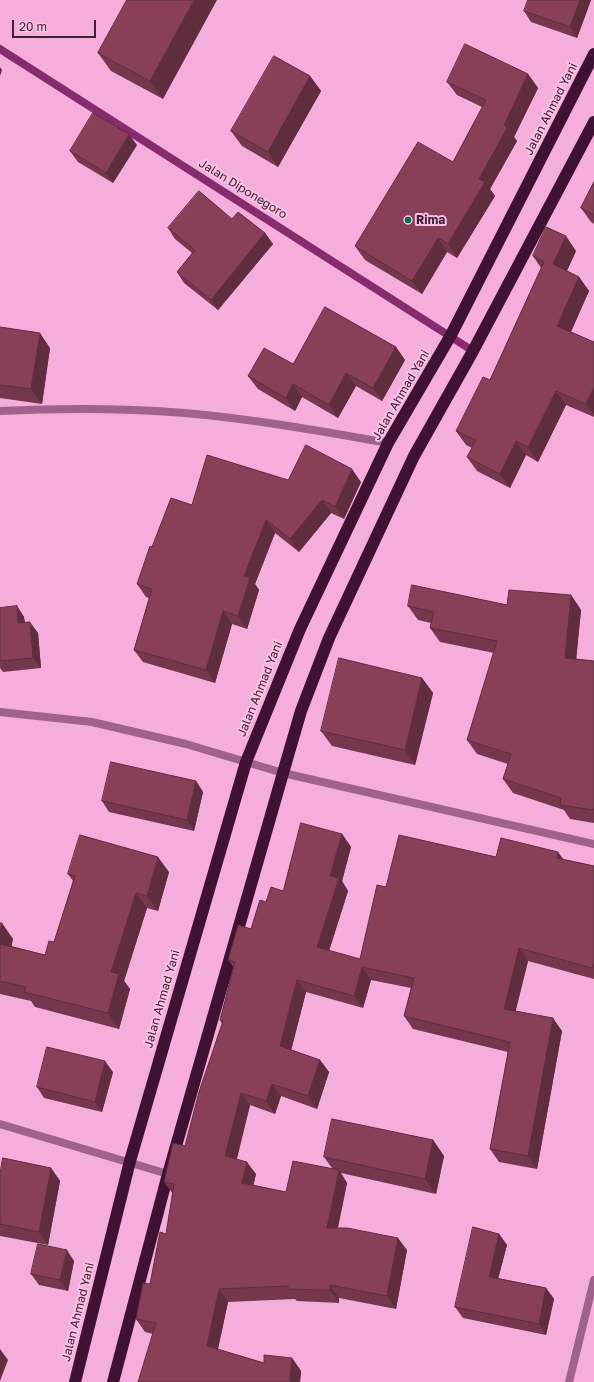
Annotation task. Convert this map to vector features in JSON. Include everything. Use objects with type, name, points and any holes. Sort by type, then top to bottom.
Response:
[{"type":"highway","name":"Jalan Ahmad Yani","points":[[75,1382],[130,1161],[246,762],[300,629],[388,443],[451,336],[594,54]]},
{"type":"highway","points":[[113,1382],[168,1174],[301,711],[329,638],[416,451],[472,351],[594,122]]},
{"type":"street","name":"Jalan Diponegoro","points":[[0,49],[451,336],[472,351]]},
{"type":"street","points":[[0,411],[71,408],[184,413],[279,424],[388,443]]},
{"type":"street","points":[[0,712],[92,722],[186,744],[283,773],[594,844]]},
{"type":"street","points":[[0,1124],[130,1161],[168,1174]]},
{"type":"street","points":[[568,1382],[594,1280]]},
{"type":"building","points":[[127,0],[194,0],[150,81],[98,53]]},
{"type":"building","points":[[528,0],[580,0],[570,27],[524,11]]},
{"type":"building","points":[[465,44],[528,74],[504,125],[507,128],[479,179],[485,182],[448,244],[438,238],[412,281],[355,246],[418,142],[453,162],[486,100],[447,82]]},
{"type":"building","points":[[274,56],[310,76],[268,152],[231,131]]},
{"type":"building","points":[[93,113],[129,134],[106,173],[70,151]]},
{"type":"building","points":[[594,182],[594,215],[581,208]]},
{"type":"building","points":[[199,191],[232,219],[238,212],[265,233],[211,300],[177,272],[195,250],[168,228]]},
{"type":"building","points":[[546,227],[566,236],[553,264],[579,277],[557,326],[594,342],[594,387],[586,404],[556,391],[528,447],[516,441],[500,474],[467,457],[476,440],[456,431],[483,377],[490,380],[544,262],[533,256]]},
{"type":"building","points":[[325,307],[396,347],[373,388],[346,373],[329,405],[293,384],[286,398],[248,376],[264,348],[293,364]]},
{"type":"building","points":[[0,327],[40,333],[31,389],[0,385]]},
{"type":"building","points":[[306,445],[352,469],[335,507],[322,500],[290,539],[266,520],[244,576],[250,578],[238,616],[223,611],[206,670],[134,650],[152,589],[137,584],[150,546],[152,547],[171,498],[192,505],[207,455],[288,480]]},
{"type":"building","points":[[412,585],[507,605],[509,590],[571,595],[565,658],[594,661],[594,810],[560,805],[561,798],[503,779],[511,754],[467,740],[497,641],[430,628],[434,612],[408,606]]},
{"type":"building","points":[[17,606],[18,623],[30,622],[33,658],[0,661],[0,608]]},
{"type":"building","points":[[339,658],[422,678],[405,750],[321,731]]},
{"type":"building","points":[[111,762],[196,781],[187,820],[102,801]]},
{"type":"building","points":[[301,823],[342,834],[330,876],[339,878],[317,947],[360,959],[377,885],[386,887],[399,835],[496,857],[501,838],[558,852],[557,858],[594,866],[594,963],[592,968],[519,948],[504,1009],[553,1018],[528,1156],[490,1149],[510,1042],[404,1016],[414,978],[362,967],[354,996],[297,980],[280,1046],[320,1060],[308,1096],[272,1084],[266,1101],[241,1093],[225,1156],[247,1162],[242,1183],[286,1192],[293,1161],[339,1170],[327,1228],[347,1228],[398,1238],[387,1296],[330,1285],[330,1290],[288,1289],[288,1286],[219,1289],[207,1346],[264,1363],[264,1355],[292,1358],[290,1382],[138,1382],[156,1323],[136,1319],[143,1283],[150,1284],[160,1232],[166,1234],[174,1184],[164,1182],[173,1143],[185,1146],[199,1092],[223,1021],[220,1020],[235,962],[228,960],[238,925],[251,929],[260,900],[266,902],[271,887],[283,891]]},
{"type":"building","points":[[80,835],[158,857],[147,896],[136,893],[111,972],[119,974],[108,1013],[24,992],[26,987],[0,981],[0,944],[45,955],[49,941],[54,942],[75,876],[68,874]]},
{"type":"building","points":[[47,1047],[105,1061],[95,1102],[37,1087]]},
{"type":"building","points":[[332,1119],[433,1140],[425,1179],[324,1157]]},
{"type":"building","points":[[3,1158],[51,1168],[39,1232],[0,1224],[0,1174]]},
{"type":"building","points":[[473,1227],[499,1234],[489,1277],[546,1288],[539,1324],[455,1307]]},
{"type":"building","points":[[38,1244],[67,1250],[60,1280],[31,1274]]},
{"type":"place","name":"Rima","points":[[408,220]]}]
